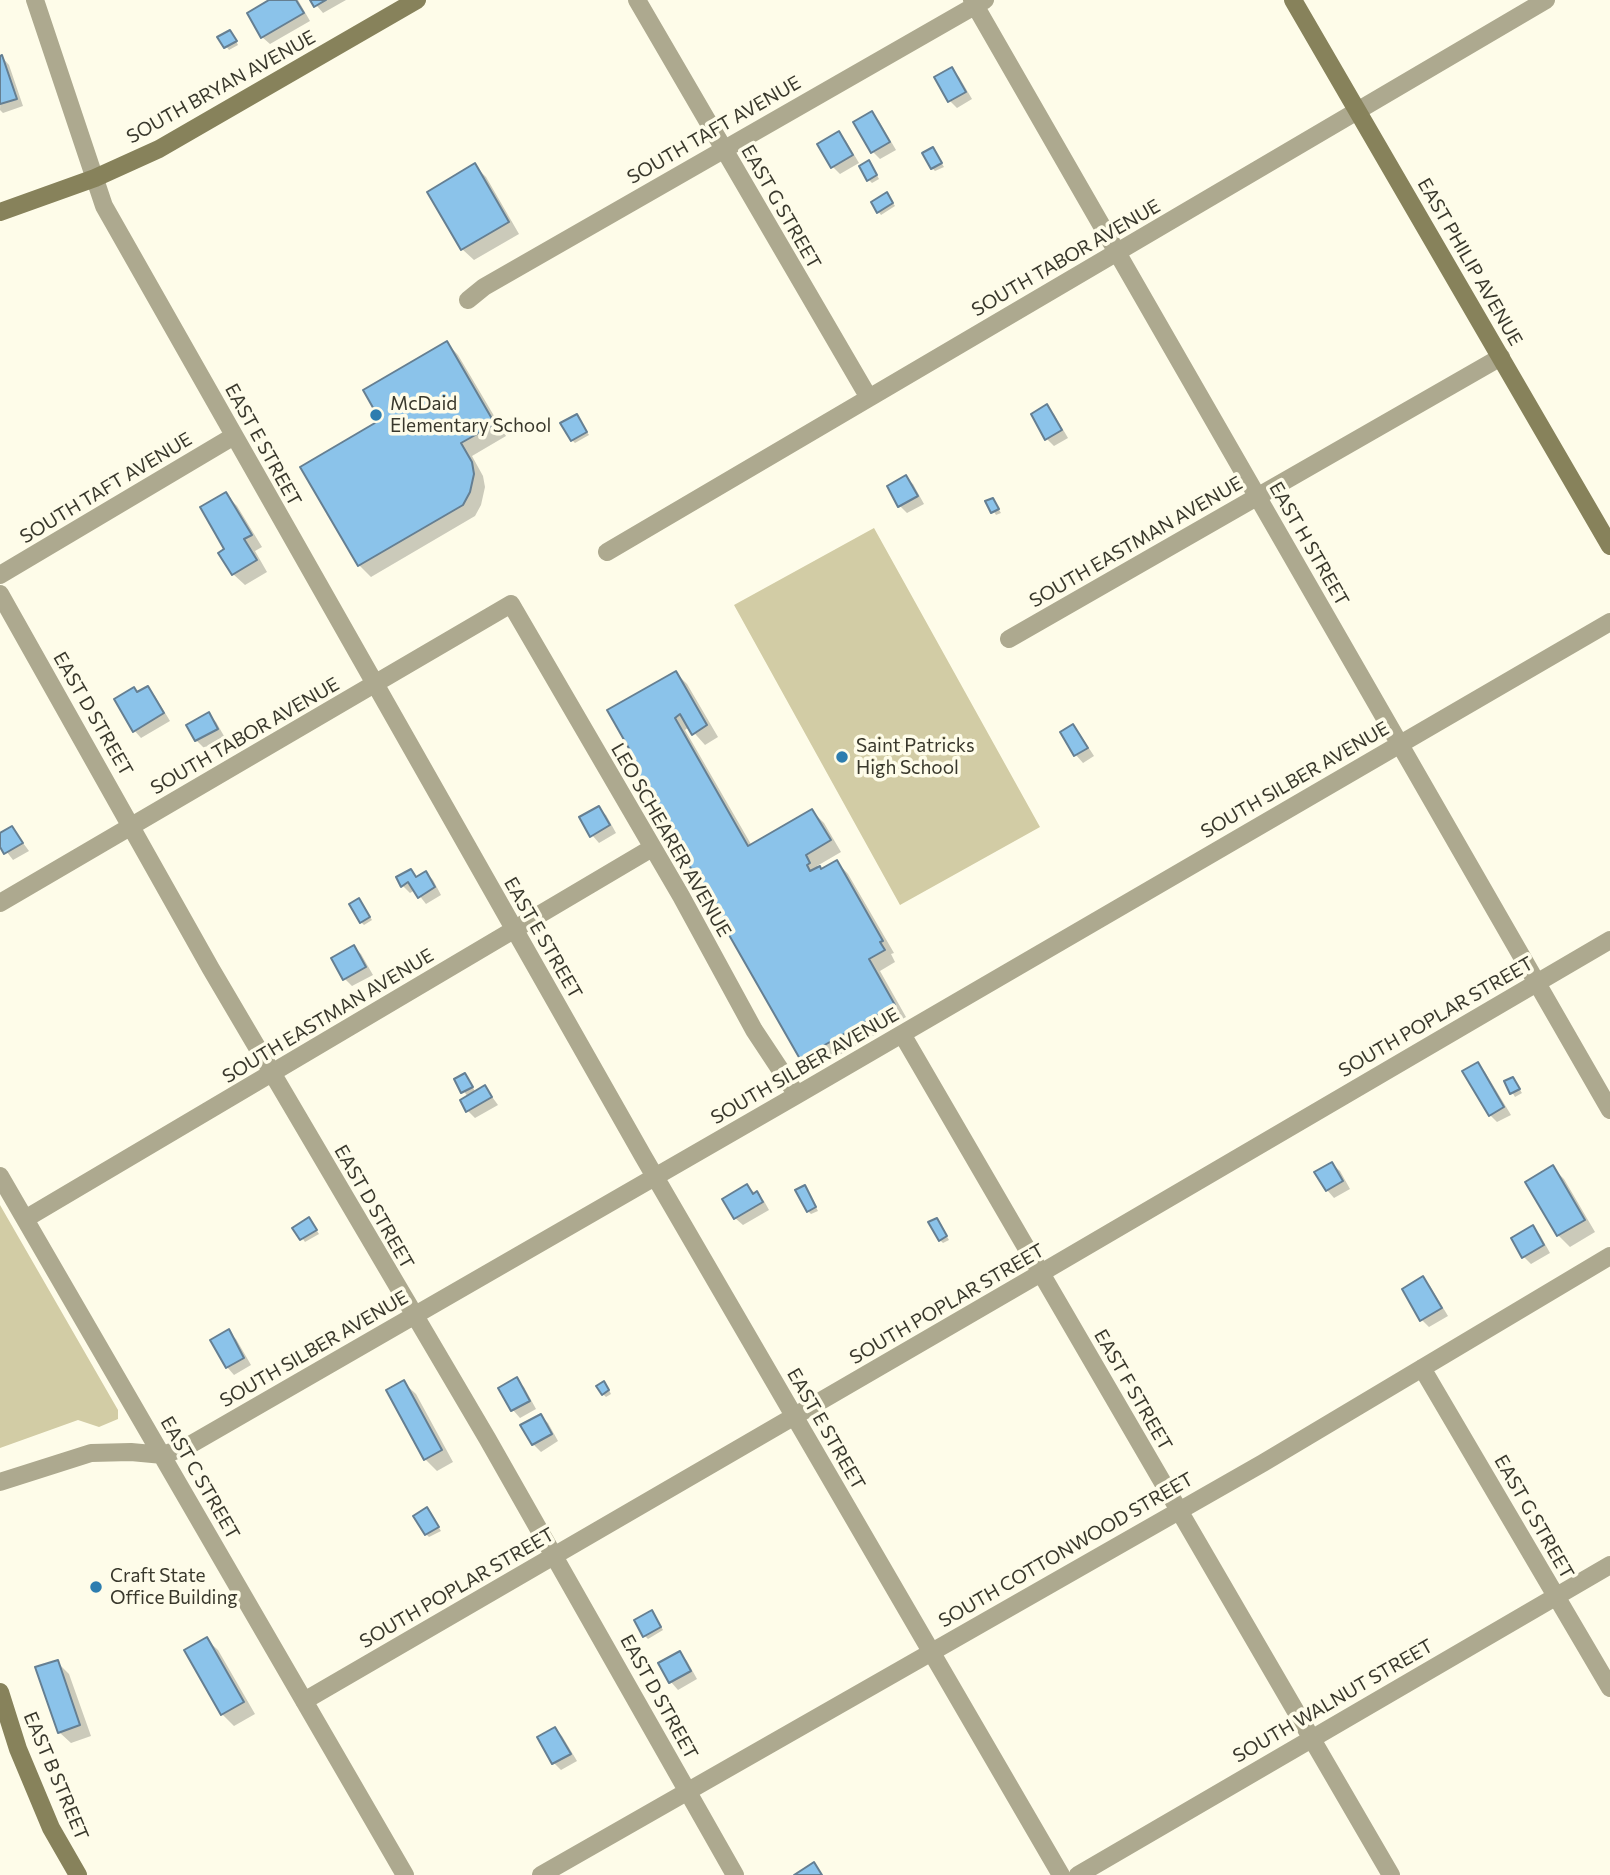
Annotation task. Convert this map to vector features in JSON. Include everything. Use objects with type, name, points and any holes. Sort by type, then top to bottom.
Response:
[{"type":"main road","name":"SOUTH BRYAN AVENUE","points":[[0,212],[95,178],[159,149],[416,0]]},
{"type":"main road","name":"EAST PHILIP AVENUE","points":[[1293,0],[1610,546]]},
{"type":"main road","name":"EAST B STREET","points":[[0,1692],[18,1749],[51,1828],[78,1875]]},
{"type":"street","name":"EAST E STREET","points":[[35,0],[104,206],[514,930],[1061,1875]]},
{"type":"street","name":"EAST G STREET","points":[[637,0],[869,398]]},
{"type":"street","name":"SOUTH TABOR AVENUE","points":[[607,552],[1546,0]]},
{"type":"street","name":"SOUTH TAFT AVENUE","points":[[468,300],[484,286],[977,2]]},
{"type":"street","name":"EAST H STREET","points":[[977,2],[1117,252],[1610,1110]]},
{"type":"street","name":"SOUTH EASTMAN AVENUE","points":[[1009,639],[1501,357]]},
{"type":"street","name":"SOUTH TAFT AVENUE","points":[[0,575],[234,436]]},
{"type":"street","name":"EAST D STREET","points":[[0,594],[272,1073],[555,1556],[735,1875]]},
{"type":"street","name":"SOUTH TABOR AVENUE","points":[[0,903],[511,604]]},
{"type":"street","name":"LEO SCHEARER AVENUE","points":[[511,604],[754,1030],[797,1095]]},
{"type":"street","name":"SOUTH SILBER AVENUE","points":[[0,1482],[91,1453],[131,1452],[163,1455],[188,1446],[1610,622]]},
{"type":"street","name":"SOUTH EASTMAN AVENUE","points":[[25,1219],[652,848]]},
{"type":"street","name":"SOUTH POPLAR STREET","points":[[304,1701],[1610,940]]},
{"type":"street","name":"EAST F STREET","points":[[902,1034],[1391,1875]]},
{"type":"street","name":"EAST C STREET","points":[[0,1176],[405,1875]]},
{"type":"street","name":"SOUTH COTTONWOOD STREET","points":[[541,1875],[1179,1510],[1610,1256]]},
{"type":"street","name":"EAST G STREET","points":[[1422,1368],[1610,1688]]},
{"type":"street","name":"SOUTH WALNUT STREET","points":[[1078,1875],[1610,1565]]},
{"type":"shaded area","points":[[874,528],[1040,827],[900,905],[734,605]]},
{"type":"shaded area","points":[[0,1205],[118,1410],[118,1419],[99,1427],[78,1420],[0,1448]]},
{"type":"building","points":[[269,0],[296,0],[304,13],[261,38],[247,13]]},
{"type":"building","points":[[310,0],[326,0],[314,7]]},
{"type":"building","points":[[230,30],[237,41],[224,48],[217,37]]},
{"type":"building","points":[[2,55],[17,99],[0,104],[0,56]]},
{"type":"building","points":[[952,67],[966,92],[948,102],[934,77]]},
{"type":"building","points":[[872,111],[890,142],[871,153],[853,122]]},
{"type":"building","points":[[839,131],[853,155],[831,168],[817,144]]},
{"type":"building","points":[[933,147],[942,163],[931,169],[922,153]]},
{"type":"building","points":[[869,160],[877,175],[867,181],[859,166]]},
{"type":"building","points":[[475,163],[509,222],[461,250],[427,192]]},
{"type":"building","points":[[887,192],[893,203],[877,213],[871,202]]},
{"type":"building","points":[[447,341],[495,424],[461,443],[472,462],[474,474],[470,492],[463,505],[358,566],[300,467],[380,420],[363,390]]},
{"type":"building","points":[[1047,404],[1062,430],[1045,440],[1031,414]]},
{"type":"building","points":[[577,414],[587,432],[571,441],[560,423]]},
{"type":"building","points":[[906,475],[918,496],[898,507],[887,486]]},
{"type":"building","points":[[226,492],[252,535],[244,539],[257,560],[232,575],[218,553],[224,549],[200,507]]},
{"type":"building","points":[[993,498],[999,509],[991,513],[985,501]]},
{"type":"building","points":[[676,671],[707,725],[692,735],[680,714],[675,718],[748,846],[812,809],[831,840],[806,855],[810,871],[820,866],[821,869],[837,860],[883,941],[880,942],[885,950],[869,959],[895,1005],[800,1059],[626,755],[631,752],[607,710]]},
{"type":"building","points":[[148,686],[164,713],[133,732],[114,699],[134,687],[137,692]]},
{"type":"building","points":[[209,712],[218,729],[195,741],[186,725]]},
{"type":"building","points":[[1073,724],[1088,748],[1074,756],[1060,732]]},
{"type":"building","points":[[599,806],[610,825],[590,837],[579,817]]},
{"type":"building","points":[[12,826],[23,843],[4,854],[0,847],[0,833]]},
{"type":"building","points":[[411,869],[416,877],[426,871],[435,887],[418,898],[408,882],[401,887],[396,877]]},
{"type":"building","points":[[359,898],[370,917],[360,923],[349,904]]},
{"type":"building","points":[[354,945],[366,967],[343,980],[331,958]]},
{"type":"building","points":[[1478,1062],[1504,1107],[1489,1116],[1462,1071]]},
{"type":"building","points":[[465,1073],[473,1087],[461,1093],[454,1079]]},
{"type":"building","points":[[1513,1077],[1520,1089],[1510,1094],[1504,1081]]},
{"type":"building","points":[[485,1085],[492,1097],[466,1112],[460,1100]]},
{"type":"building","points":[[1332,1162],[1343,1181],[1326,1191],[1314,1172]]},
{"type":"building","points":[[1553,1165],[1585,1220],[1557,1236],[1525,1182]]},
{"type":"building","points":[[747,1184],[753,1194],[757,1191],[763,1202],[734,1219],[722,1199]]},
{"type":"building","points":[[805,1185],[816,1207],[807,1212],[795,1190]]},
{"type":"building","points":[[309,1217],[317,1230],[300,1240],[292,1228]]},
{"type":"building","points":[[937,1218],[947,1236],[939,1241],[928,1222]]},
{"type":"building","points":[[1533,1225],[1544,1245],[1522,1258],[1511,1238]]},
{"type":"building","points":[[1423,1276],[1442,1308],[1420,1321],[1402,1289]]},
{"type":"building","points":[[229,1329],[244,1358],[226,1368],[210,1340]]},
{"type":"building","points":[[517,1377],[530,1401],[511,1411],[498,1388]]},
{"type":"building","points":[[404,1380],[442,1450],[424,1460],[386,1390]]},
{"type":"building","points":[[604,1381],[609,1390],[602,1395],[596,1386]]},
{"type":"building","points":[[541,1414],[552,1434],[532,1445],[520,1425]]},
{"type":"building","points":[[427,1507],[439,1527],[425,1535],[413,1516]]},
{"type":"building","points":[[652,1610],[661,1627],[643,1637],[634,1620]]},
{"type":"building","points":[[207,1637],[244,1702],[221,1715],[184,1650]]},
{"type":"building","points":[[680,1651],[691,1671],[669,1683],[658,1663]]},
{"type":"building","points":[[58,1660],[80,1725],[58,1733],[35,1667]]},
{"type":"building","points":[[555,1727],[571,1754],[552,1764],[537,1737]]},
{"type":"building","points":[[814,1862],[822,1875],[794,1875]]},
{"type":"place","name":"McDaid Elementary School","points":[[376,415]]},
{"type":"place","name":"Saint Patricks High School","points":[[842,757]]},
{"type":"place","name":"Craft State Office Building","points":[[96,1587]]}]
